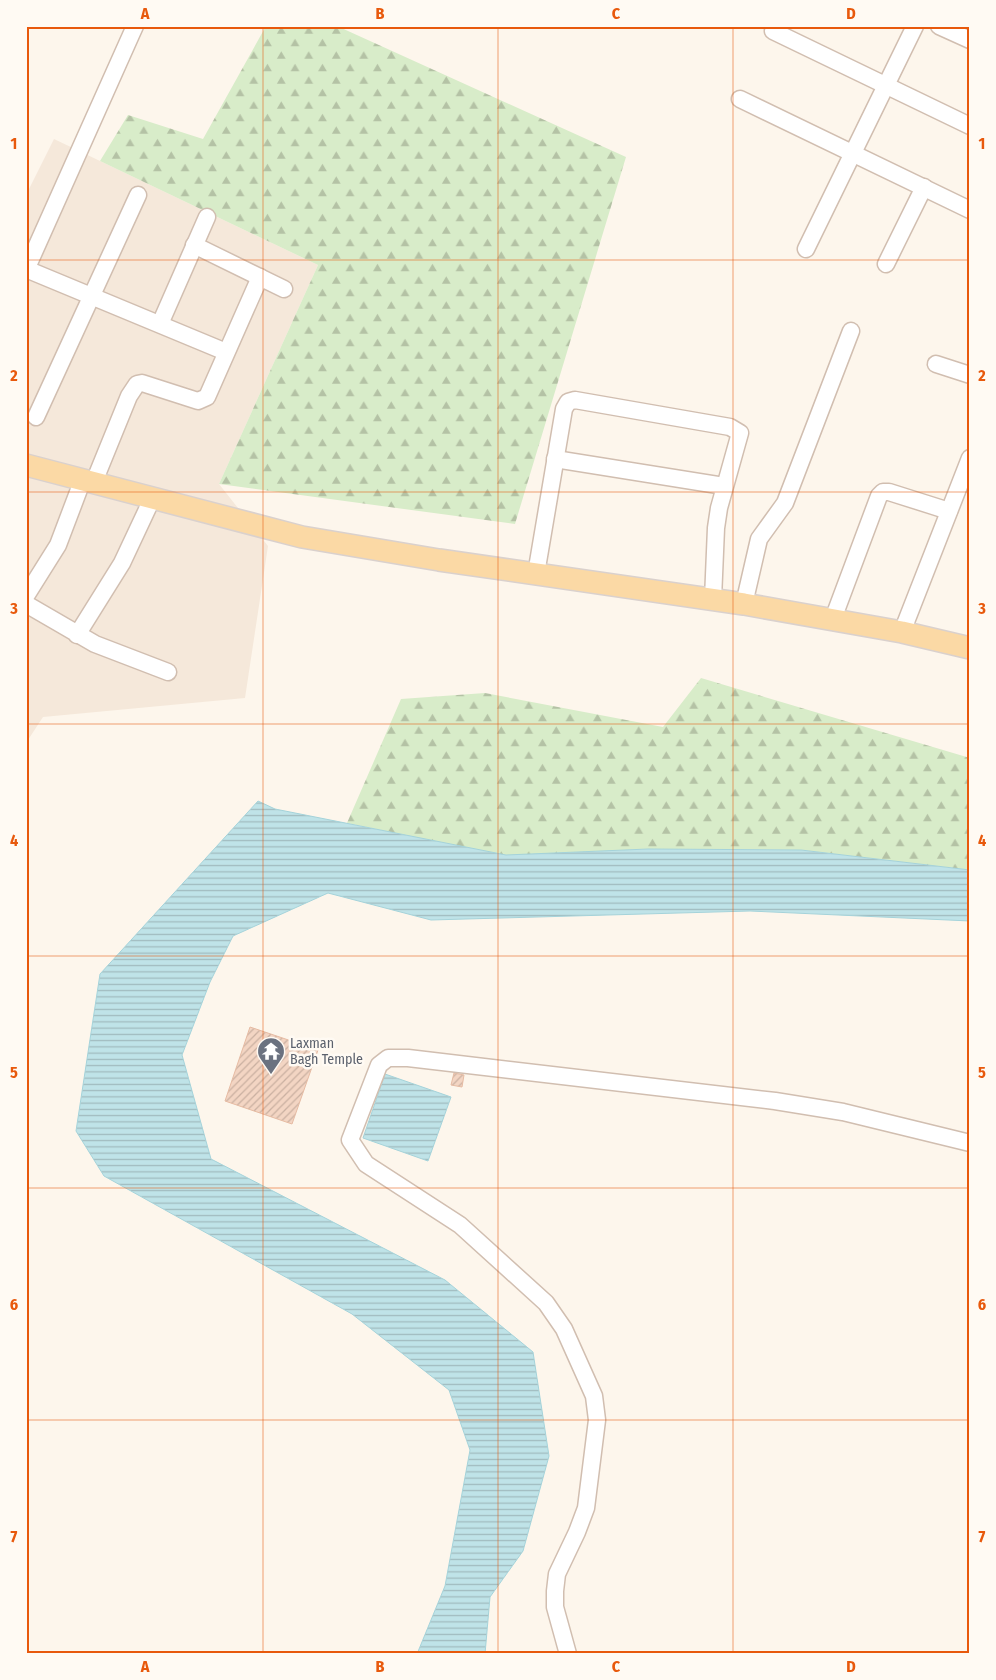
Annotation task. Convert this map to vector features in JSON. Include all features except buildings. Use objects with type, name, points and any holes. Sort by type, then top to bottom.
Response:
[{"type":"main road","points":[[26,464],[302,537],[536,574],[744,604],[902,632],[970,648]]},
{"type":"street","points":[[135,26],[26,270],[226,352]]},
{"type":"street","points":[[806,249],[915,26]]},
{"type":"street","points":[[940,26],[970,40]]},
{"type":"street","points":[[773,31],[970,126]]},
{"type":"street","points":[[740,99],[970,210]]},
{"type":"street","points":[[886,264],[924,188]]},
{"type":"street","points":[[36,417],[138,195]]},
{"type":"street","points":[[160,324],[206,217]]},
{"type":"street","points":[[194,245],[284,289]]},
{"type":"street","points":[[26,596],[58,545],[133,388],[142,383],[202,401],[207,397],[260,277]]},
{"type":"street","points":[[744,604],[759,540],[785,503],[851,331]]},
{"type":"street","points":[[936,364],[970,375]]},
{"type":"street","points":[[536,574],[564,410],[568,402],[575,400],[736,429],[740,433],[724,486],[716,528],[713,599]]},
{"type":"street","points":[[902,632],[970,458]]},
{"type":"street","points":[[555,459],[724,486]]},
{"type":"street","points":[[833,619],[882,492],[890,492],[949,511]]},
{"type":"street","points":[[77,635],[122,563],[152,498]]},
{"type":"street","points":[[26,604],[77,635],[104,648],[168,672]]},
{"type":"street","points":[[568,1654],[555,1608],[555,1591],[557,1574],[586,1508],[597,1420],[594,1396],[564,1329],[546,1302],[460,1225],[366,1164],[358,1155],[350,1140],[379,1065],[388,1058],[408,1058],[775,1101],[843,1112],[970,1143]]},
{"type":"shaded area","points":[[54,139],[318,265],[219,484],[268,546],[245,698],[43,717],[26,743],[26,195]]},
{"type":"green space","points":[[266,26],[337,26],[626,157],[515,524],[219,484],[318,265],[100,161],[128,115],[203,139]]},
{"type":"green space","points":[[701,678],[970,758],[970,870],[801,850],[648,849],[506,856],[347,823],[401,699],[485,693],[663,727]]},
{"type":"water","points":[[258,801],[275,809],[506,855],[648,849],[801,850],[970,870],[970,921],[750,911],[431,920],[328,893],[233,936],[210,982],[182,1055],[211,1159],[445,1280],[533,1352],[549,1456],[523,1551],[490,1597],[485,1654],[417,1654],[445,1586],[470,1450],[449,1390],[352,1314],[104,1176],[76,1131],[100,974]]},
{"type":"water","points":[[385,1074],[451,1097],[428,1161],[363,1138]]},
{"type":"place","name":"Laxman Bagh Temple","points":[[271,1075]]}]
